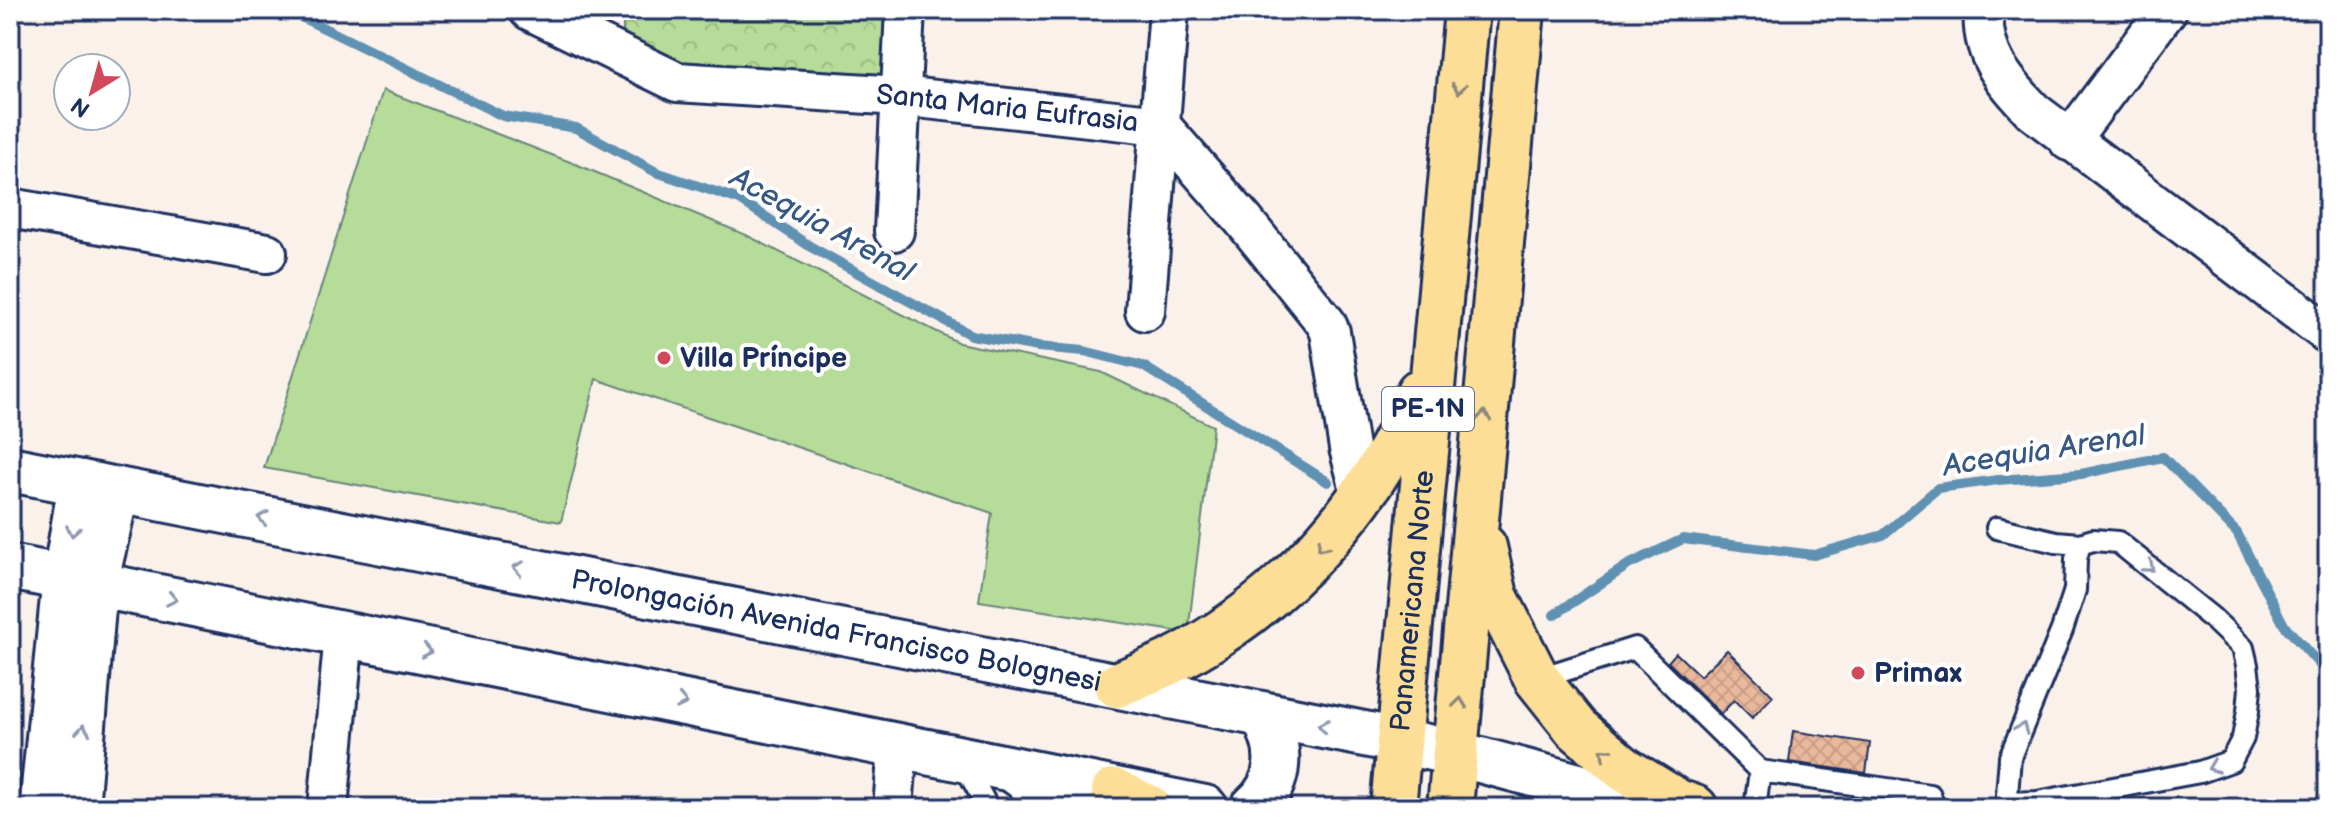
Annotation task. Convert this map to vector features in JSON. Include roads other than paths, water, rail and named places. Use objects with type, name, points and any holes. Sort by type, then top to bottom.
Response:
[{"type":"highway","name":"Panamericana Norte","points":[[1393,808],[1432,360],[1467,10]]},
{"type":"highway","name":"Panamericana Norte","points":[[1450,808],[1522,10]]},
{"type":"highway","points":[[1117,685],[1189,652],[1254,609],[1312,557],[1362,497],[1402,432],[1432,360]]},
{"type":"highway","points":[[1475,506],[1495,596],[1537,679],[1576,728],[1624,769],[1678,802],[1695,808]]},
{"type":"main road","name":"Prolongación Avenida Francisco Bolognesi","points":[[10,469],[1400,741],[1661,808]]},
{"type":"main road","points":[[42,808],[99,486]]},
{"type":"main road","points":[[10,567],[1006,768],[1132,800],[1205,808]]},
{"type":"main road","points":[[76,808],[80,581]]},
{"type":"main road","points":[[1253,808],[1267,793],[1275,778],[1278,761],[1274,737],[1262,715]]},
{"type":"street","name":"Santa Maria Eufrasia","points":[[529,10],[584,21],[677,82],[900,96],[1160,125],[1244,221],[1326,323],[1349,448],[1362,497]]},
{"type":"street","points":[[894,231],[905,10]]},
{"type":"street","points":[[1145,311],[1169,10]]},
{"type":"street","points":[[1984,10],[1982,32],[1993,62],[2023,101],[2069,141],[2328,334]]},
{"type":"street","points":[[2069,141],[2167,10]]},
{"type":"street","points":[[10,208],[267,253]]},
{"type":"street","points":[[328,808],[344,634]]},
{"type":"street","points":[[893,808],[898,746]]},
{"type":"street","points":[[1006,768],[1044,796],[1054,808]]},
{"type":"lane","points":[[1997,528],[2056,542],[2118,542],[2212,618],[2243,648],[2250,688],[2243,738],[2231,761],[2200,772],[2006,806],[2010,757],[2071,604],[2080,544]]},
{"type":"lane","points":[[1537,679],[1635,648],[1760,771],[1930,795],[1934,808]]},
{"type":"lane","points":[[961,759],[988,808]]},
{"type":"lane","points":[[1755,808],[1760,771]]},
{"type":"waterway","name":"Acequia Arenal","points":[[287,10],[503,116],[576,128],[656,172],[740,200],[811,247],[971,335],[1038,347],[1084,351],[1143,366],[1328,482]]},
{"type":"waterway","name":"Acequia Arenal","points":[[1554,615],[1628,565],[1683,539],[1814,555],[1883,535],[1938,488],[2081,474],[2163,457],[2237,533],[2284,625],[2328,674]]},
{"type":"place","name":"Villa Príncipe","points":[[664,358]]},
{"type":"place","name":"Primax","points":[[1858,673]]}]
